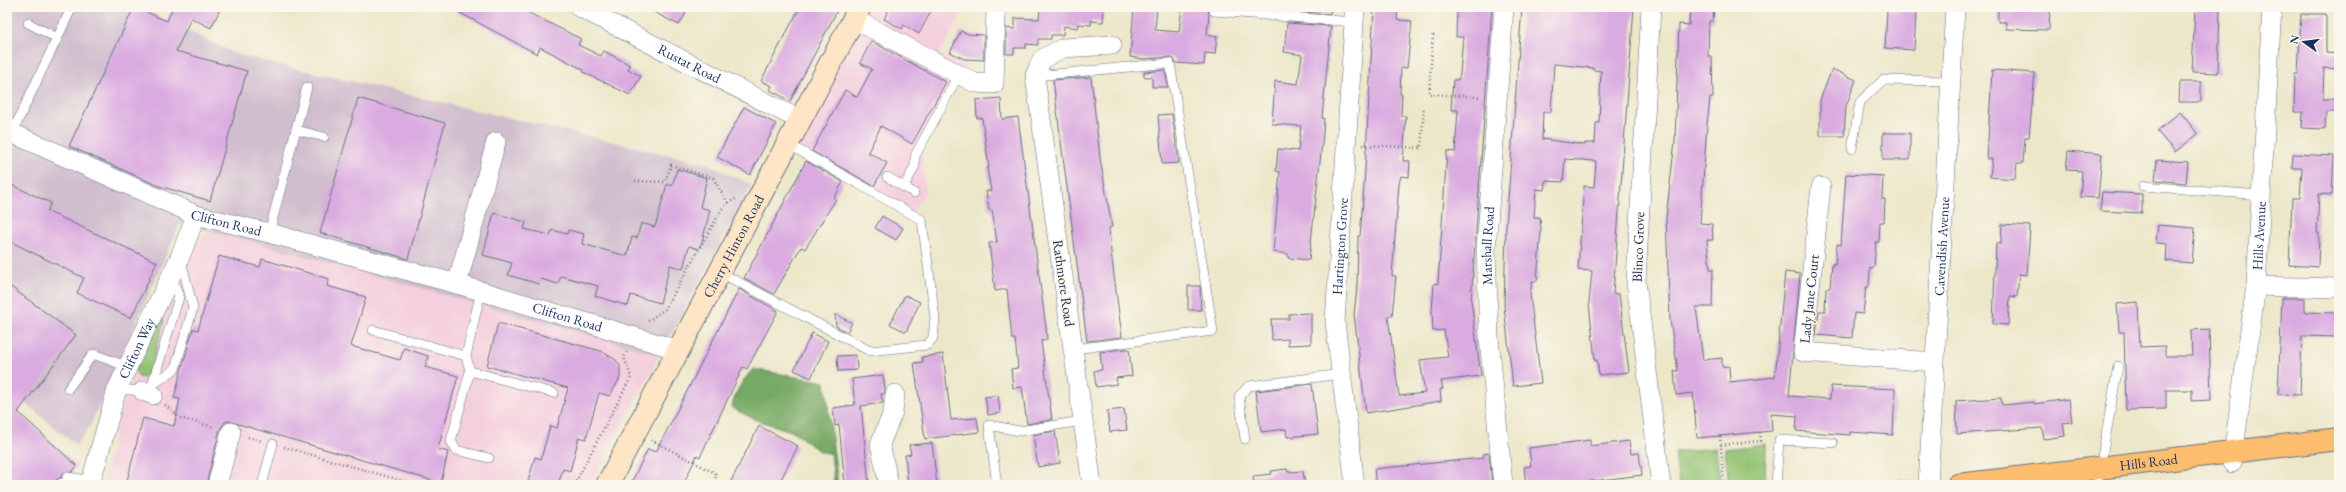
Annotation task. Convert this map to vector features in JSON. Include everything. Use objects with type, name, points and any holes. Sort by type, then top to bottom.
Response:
[{"type":"main road","name":"Hills Road","points":[[1971,481],[2099,474],[2233,458],[2339,439]]},
{"type":"street","name":"Rustat Road","points":[[579,7],[800,120]]},
{"type":"street","points":[[857,13],[975,83],[994,84],[996,7]]},
{"type":"street","name":"Marshall Road","points":[[1503,485],[1489,338],[1486,250],[1504,7]]},
{"type":"street","name":"Blinco Grove","points":[[1651,7],[1636,281],[1661,485]]},
{"type":"street","name":"Cavendish Avenue","points":[[1928,485],[1955,7]]},
{"type":"street","name":"Hills Avenue","points":[[2233,458],[2256,286],[2272,7]]},
{"type":"street","name":"Cherry Hinton Road","points":[[607,485],[721,273],[857,13]]},
{"type":"street","name":"Hartington Grove","points":[[1355,14],[1335,322],[1355,485]]},
{"type":"street","points":[[1035,79],[1042,59],[1064,48],[1112,45]]},
{"type":"street","name":"Rathmore Road","points":[[1035,79],[1092,485]]},
{"type":"street","name":"Clifton Road","points":[[9,132],[196,215],[269,233],[457,284],[679,350]]},
{"type":"street","points":[[457,284],[496,142]]},
{"type":"street","name":"Lady Jane Court","points":[[1821,186],[1802,352],[1934,362]]},
{"type":"street","name":"Clifton Way","points":[[90,482],[117,389],[126,366],[171,277],[196,215]]},
{"type":"street","points":[[2256,286],[2339,288]]},
{"type":"street","points":[[889,485],[880,444],[893,412],[895,394]]},
{"type":"street","points":[[217,485],[231,432]]},
{"type":"lane","points":[[9,132],[72,7]]},
{"type":"lane","points":[[1214,11],[1355,14]]},
{"type":"lane","points":[[28,23],[57,38]]},
{"type":"lane","points":[[1035,79],[1170,63],[1213,331],[1074,349]]},
{"type":"lane","points":[[904,187],[915,166],[915,156],[959,74]]},
{"type":"lane","points":[[1852,149],[1860,102],[1883,80],[1951,81]]},
{"type":"lane","points":[[269,233],[307,87]]},
{"type":"lane","points":[[296,130],[324,137]]},
{"type":"lane","points":[[721,273],[870,351],[927,345],[933,338],[935,318],[922,220],[788,144]]},
{"type":"lane","points":[[887,177],[914,193]]},
{"type":"lane","points":[[2143,186],[2261,196]]},
{"type":"lane","points":[[117,389],[150,390],[176,369],[193,308],[180,257]]},
{"type":"lane","points":[[150,390],[179,298],[171,277]]},
{"type":"lane","points":[[481,291],[466,356],[470,371],[451,441],[456,450],[489,458]]},
{"type":"lane","points":[[373,330],[466,356]]},
{"type":"lane","points":[[68,389],[93,354],[126,366]]},
{"type":"lane","points":[[2099,474],[2118,366]]},
{"type":"lane","points":[[470,371],[554,393]]},
{"type":"lane","points":[[1245,439],[1239,396],[1249,386],[1342,374]]},
{"type":"lane","points":[[997,485],[989,425],[1018,431],[1082,421]]},
{"type":"lane","points":[[1776,485],[1779,440],[1833,443]]},
{"type":"lane","points":[[262,485],[273,444]]},
{"type":"lane","points":[[65,482],[80,480],[90,482]]},
{"type":"path","points":[[1433,35],[1429,94],[1497,98]]},
{"type":"path","points":[[1347,144],[1421,148],[1424,107]]},
{"type":"path","points":[[635,181],[665,182],[671,165],[713,178],[728,203]]},
{"type":"path","points":[[650,321],[665,309],[722,209],[728,203],[739,198]]},
{"type":"path","points":[[574,485],[631,377],[624,357]]},
{"type":"path","points":[[1721,445],[1761,440],[1760,432]]},
{"type":"path","points":[[1720,436],[1724,485]]},
{"type":"path","points":[[660,445],[715,474],[717,485]]},
{"type":"shaded area","points":[[7,7],[140,7],[238,55],[708,164],[752,185],[660,355],[250,241],[180,224],[90,426],[76,445],[7,388]]},
{"type":"shaded area","points":[[847,7],[965,7],[939,55],[964,66],[922,147],[925,193],[911,214],[775,141]]},
{"type":"shaded area","points":[[218,233],[660,355],[590,485],[102,485],[119,416],[135,370],[195,241],[206,234]]},
{"type":"green space","points":[[162,318],[164,321],[149,375],[145,378],[139,377],[135,370],[159,319]]},
{"type":"green space","points":[[753,369],[825,382],[838,485],[831,485],[834,481],[831,454],[819,451],[794,432],[756,420],[732,408],[733,402],[740,387]]},
{"type":"green space","points":[[1766,444],[1765,484],[1729,485],[1725,449]]},
{"type":"green space","points":[[1716,448],[1720,485],[1679,485],[1675,452]]},
{"type":"building","points":[[134,7],[167,21],[172,9],[168,7],[221,7],[211,28],[191,18],[176,51],[247,71],[210,201],[159,186],[69,146]]},
{"type":"building","points":[[449,7],[517,7],[581,39],[578,45],[601,56],[604,51],[630,65],[628,69],[641,76],[630,95],[583,72],[584,70],[540,47],[537,54]]},
{"type":"building","points":[[644,7],[675,7],[686,13],[679,25]]},
{"type":"building","points":[[800,7],[839,7],[790,101],[770,90],[772,86],[761,81]]},
{"type":"building","points":[[890,7],[933,7],[919,34],[904,25],[902,29],[884,19]]},
{"type":"building","points":[[1058,7],[1104,7],[1103,22],[1091,21],[1091,25],[1079,24],[1078,28],[1064,26],[1063,35],[1051,35],[1051,39],[1038,39],[1038,45],[1026,44],[1026,48],[1014,48],[1014,54],[1006,54],[1006,28],[1015,29],[1015,18],[1039,19],[1040,8],[1058,9]]},
{"type":"building","points":[[1134,7],[1157,7],[1155,30],[1179,32],[1182,7],[1207,7],[1209,13],[1207,35],[1217,37],[1215,54],[1205,53],[1204,65],[1176,63],[1174,59],[1170,57],[1144,59],[1130,57]]},
{"type":"building","points":[[1288,7],[1331,7],[1330,14],[1288,11]]},
{"type":"building","points":[[1374,7],[1398,7],[1397,20],[1412,21],[1407,68],[1401,68],[1400,94],[1402,94],[1401,116],[1406,116],[1403,161],[1410,161],[1409,177],[1401,176],[1399,184],[1392,276],[1396,276],[1392,316],[1388,316],[1399,396],[1425,393],[1420,360],[1448,357],[1444,330],[1433,331],[1432,312],[1434,283],[1438,284],[1447,151],[1455,152],[1458,110],[1451,110],[1453,80],[1458,80],[1460,74],[1463,37],[1456,37],[1457,7],[1492,7],[1471,300],[1481,376],[1441,381],[1443,389],[1440,389],[1441,401],[1366,413],[1354,314],[1357,288],[1358,236],[1360,236],[1364,187]]},
{"type":"building","points":[[1522,7],[1634,7],[1613,294],[1619,294],[1629,372],[1599,375],[1597,360],[1595,361],[1589,303],[1592,271],[1578,270],[1584,186],[1594,187],[1596,161],[1565,159],[1563,182],[1545,181],[1544,190],[1536,189],[1534,217],[1540,217],[1541,230],[1537,281],[1532,281],[1530,295],[1541,383],[1513,386],[1504,306],[1506,227]],"holes":[[[1554,64],[1593,68],[1593,70],[1601,71],[1599,123],[1596,123],[1595,143],[1585,143],[1585,145],[1542,139],[1543,112],[1551,112]]]},
{"type":"building","points":[[1690,7],[1714,7],[1713,21],[1709,21],[1708,56],[1712,56],[1713,98],[1710,98],[1707,125],[1700,223],[1712,224],[1713,240],[1707,240],[1710,269],[1713,269],[1712,307],[1696,307],[1703,360],[1722,358],[1722,367],[1729,366],[1730,382],[1775,377],[1785,272],[1800,274],[1789,396],[1830,399],[1831,386],[1895,389],[1893,435],[1850,432],[1850,435],[1796,431],[1797,416],[1771,414],[1772,431],[1697,438],[1693,393],[1676,395],[1674,371],[1678,371],[1670,320],[1666,218],[1675,141],[1679,24],[1689,25]]},
{"type":"building","points":[[1998,7],[2050,7],[2049,30],[2006,29],[2006,22],[1998,22]]},
{"type":"building","points":[[2195,8],[2220,9],[2218,73],[2192,72]]},
{"type":"building","points":[[1887,10],[1916,12],[1914,50],[1885,48]]},
{"type":"building","points":[[2301,14],[2326,14],[2326,53],[2339,54],[2339,69],[2324,68],[2323,99],[2339,99],[2339,112],[2326,112],[2325,129],[2302,128],[2303,112],[2294,112],[2295,74],[2298,74]]},
{"type":"building","points":[[1287,23],[1331,26],[1322,118],[1324,118],[1323,134],[1309,260],[1288,258],[1288,254],[1273,252],[1280,172],[1276,171],[1278,149],[1298,151],[1301,126],[1272,124],[1275,81],[1298,84],[1302,55],[1284,52]]},
{"type":"building","points":[[961,31],[968,34],[984,35],[984,60],[964,59],[950,52]]},
{"type":"building","points":[[871,41],[946,82],[912,144],[881,126],[868,152],[887,163],[874,186],[812,151],[845,90],[857,97],[872,69],[860,63]]},
{"type":"building","points":[[1832,69],[1856,80],[1846,106],[1844,136],[1820,136],[1820,100]]},
{"type":"building","points":[[1165,70],[1168,87],[1152,87],[1152,77],[1144,77],[1144,72]]},
{"type":"building","points":[[1992,70],[2035,73],[2029,137],[2025,137],[2023,163],[2017,163],[2015,179],[1990,177],[1992,159],[1987,159]]},
{"type":"building","points":[[1091,77],[1100,158],[1112,227],[1109,228],[1111,252],[1122,337],[1087,341],[1053,80]]},
{"type":"building","points":[[2180,82],[2201,82],[2201,102],[2179,102]]},
{"type":"building","points":[[358,98],[445,123],[408,259],[320,233]]},
{"type":"building","points":[[1001,98],[1002,119],[1018,117],[1047,340],[1041,341],[1052,420],[1027,424],[1022,387],[1013,388],[1011,369],[1018,368],[1015,339],[1012,339],[1007,289],[995,291],[989,243],[997,242],[992,210],[989,210],[986,191],[991,191],[982,118],[977,118],[976,100]]},
{"type":"building","points":[[744,107],[776,124],[750,175],[717,157]]},
{"type":"building","points":[[2180,112],[2198,134],[2175,152],[2157,131]]},
{"type":"building","points":[[1172,114],[1179,163],[1162,164],[1158,115]]},
{"type":"building","points":[[1883,133],[1910,133],[1910,160],[1883,160]]},
{"type":"building","points":[[2068,151],[2102,154],[2098,198],[2080,197],[2082,171],[2066,170]]},
{"type":"building","points":[[2293,154],[2334,156],[2332,195],[2319,194],[2317,233],[2319,233],[2318,267],[2289,265],[2292,198],[2300,198],[2302,168],[2292,168]]},
{"type":"building","points":[[2157,160],[2188,162],[2186,183],[2155,180]]},
{"type":"building","points":[[806,161],[843,182],[834,198],[836,199],[805,249],[801,247],[774,294],[744,278]]},
{"type":"building","points":[[677,169],[707,178],[700,207],[710,210],[702,242],[698,249],[689,246],[683,269],[670,265],[660,303],[631,295],[628,306],[595,296],[598,286],[561,276],[558,284],[541,279],[539,284],[508,275],[512,263],[483,255],[494,213],[526,222],[524,229],[550,235],[552,230],[567,234],[568,230],[584,234],[582,244],[627,256],[632,237],[637,238],[641,223],[655,227],[667,184],[672,186]]},
{"type":"building","points":[[1846,174],[1883,176],[1882,199],[1885,199],[1884,222],[1880,222],[1879,242],[1876,242],[1874,268],[1870,267],[1869,287],[1866,287],[1863,314],[1854,313],[1852,338],[1816,335],[1819,311],[1825,311],[1826,288],[1830,288],[1832,264],[1835,264],[1837,244],[1841,245]]},
{"type":"building","points":[[7,183],[51,203],[47,211],[157,262],[131,318],[77,293],[84,278],[7,240]]},
{"type":"building","points":[[2102,192],[2142,194],[2142,213],[2100,211]]},
{"type":"building","points":[[882,216],[903,228],[896,240],[875,228]]},
{"type":"building","points":[[2002,224],[2030,226],[2027,275],[2019,274],[2017,297],[2010,296],[2008,325],[1993,324],[1996,243],[2001,244]]},
{"type":"building","points":[[2158,225],[2195,228],[2192,263],[2166,261],[2167,244],[2156,243]]},
{"type":"building","points":[[219,256],[260,267],[262,259],[329,279],[327,286],[366,297],[351,346],[400,360],[404,348],[428,356],[425,367],[458,376],[438,449],[448,452],[441,483],[228,421],[225,422],[220,429],[206,485],[126,485],[143,418],[174,426],[180,399],[174,398],[179,379],[193,329],[198,330]]},
{"type":"building","points":[[7,284],[76,335],[18,412],[77,466],[72,472],[63,473],[61,477],[55,481],[55,485],[7,485]]},
{"type":"building","points":[[1188,286],[1200,286],[1201,310],[1188,310]]},
{"type":"building","points":[[739,289],[778,311],[747,369],[743,367],[700,457],[697,455],[683,485],[630,485],[648,449],[656,452]]},
{"type":"building","points":[[905,295],[920,302],[906,332],[890,324]]},
{"type":"building","points":[[2282,298],[2305,298],[2305,312],[2338,313],[2337,337],[2302,336],[2300,395],[2278,394]]},
{"type":"building","points":[[2138,302],[2140,347],[2165,346],[2165,356],[2192,356],[2191,330],[2209,329],[2211,400],[2192,401],[2192,390],[2166,390],[2166,409],[2126,410],[2124,332],[2119,332],[2117,304]]},
{"type":"building","points":[[1311,313],[1311,344],[1288,345],[1288,339],[1272,340],[1271,319],[1289,319],[1289,314]]},
{"type":"building","points":[[835,314],[852,323],[847,332],[836,326]]},
{"type":"building","points":[[498,323],[601,351],[616,360],[620,366],[620,378],[610,396],[599,393],[586,439],[579,437],[570,471],[563,469],[558,485],[527,485],[535,457],[541,459],[550,426],[557,428],[568,388],[487,366]]},
{"type":"building","points":[[812,333],[828,341],[811,378],[794,370]]},
{"type":"building","points":[[1129,349],[1132,376],[1116,378],[1117,384],[1096,387],[1094,371],[1102,370],[1100,352]]},
{"type":"building","points":[[943,354],[951,420],[977,418],[979,432],[925,439],[914,363],[923,362],[922,357]]},
{"type":"building","points":[[856,355],[857,370],[838,371],[837,356]]},
{"type":"building","points":[[883,375],[885,389],[884,394],[881,394],[883,403],[861,406],[869,485],[845,485],[839,425],[835,426],[833,408],[855,405],[852,379]]},
{"type":"building","points":[[1312,384],[1318,434],[1287,437],[1286,429],[1261,432],[1256,391]]},
{"type":"building","points":[[998,395],[1000,413],[988,415],[985,397]]},
{"type":"building","points":[[2001,398],[2002,405],[2034,402],[2034,404],[2069,399],[2072,422],[2063,423],[2065,436],[2044,439],[2042,428],[1957,434],[1956,401]]},
{"type":"building","points":[[1124,409],[1127,430],[1110,432],[1107,411]]},
{"type":"building","points":[[759,426],[798,446],[778,485],[729,485]]},
{"type":"building","points":[[1055,431],[1060,463],[1038,467],[1033,435]]},
{"type":"building","points":[[1590,440],[1590,446],[1629,441],[1631,454],[1639,453],[1642,475],[1560,485],[1526,485],[1524,467],[1531,466],[1529,448]]},
{"type":"building","points":[[932,443],[937,485],[908,485],[905,455],[911,454],[909,445]]},
{"type":"building","points":[[1489,453],[1492,485],[1376,485],[1374,469],[1483,458],[1483,454]]},
{"type":"building","points":[[1287,469],[1288,472],[1303,471],[1305,485],[1254,485],[1253,476],[1272,474],[1271,471]]}]
